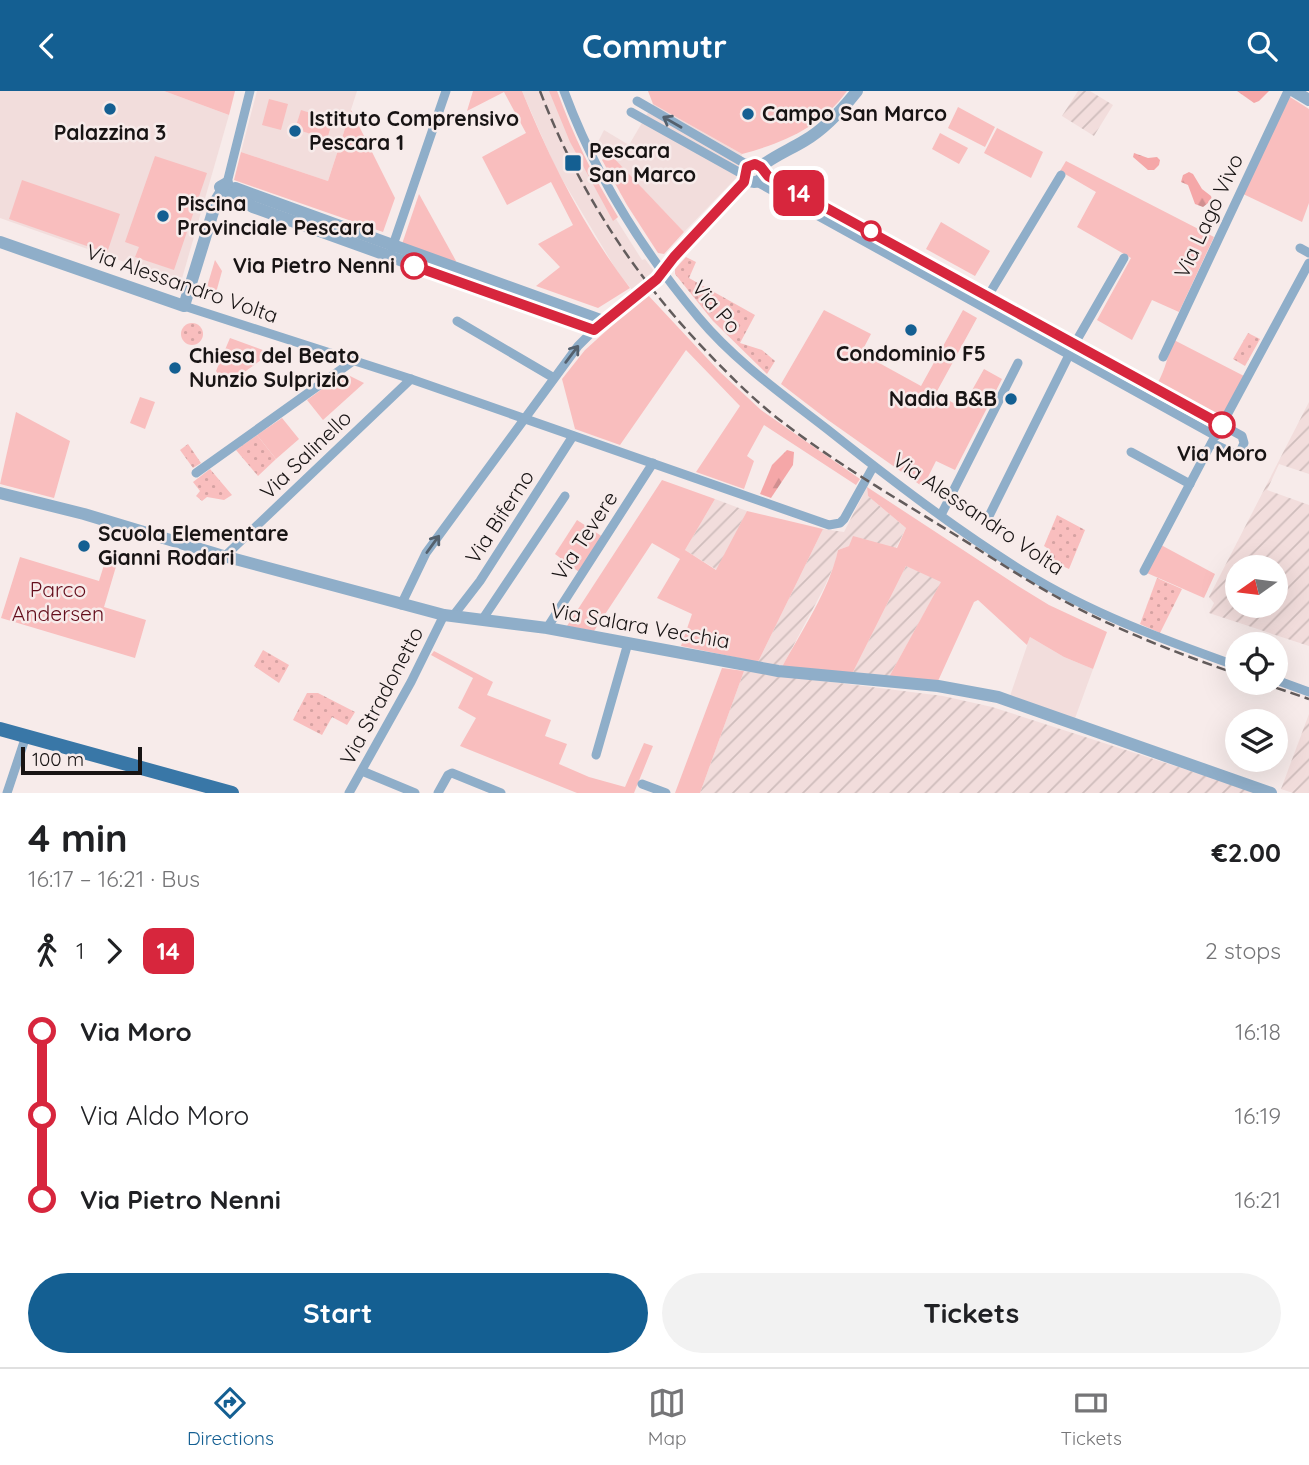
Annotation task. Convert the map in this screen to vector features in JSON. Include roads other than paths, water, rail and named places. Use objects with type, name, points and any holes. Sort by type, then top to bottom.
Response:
[{"type":"main road","points":[[0,729],[232,793]]},
{"type":"street","points":[[184,306],[217,199],[227,188],[250,91]]},
{"type":"street","points":[[391,251],[446,91]]},
{"type":"street","name":"Via Po","points":[[564,91],[584,142],[635,233],[700,319],[754,373],[873,467]]},
{"type":"street","points":[[401,605],[426,553],[578,346],[598,325],[655,281],[769,159],[817,132],[843,109],[857,91]]},
{"type":"street","name":"Via Lago Vivo","points":[[1163,357],[1288,91]]},
{"type":"street","points":[[1294,91],[1309,100]]},
{"type":"street","points":[[631,113],[754,173],[1214,439],[1229,452],[1240,452],[1244,443],[1242,436],[768,176],[754,173],[744,163],[637,101]]},
{"type":"street","points":[[988,296],[1060,175]]},
{"type":"street","points":[[227,188],[391,251],[598,325]]},
{"type":"street","name":"Via Alessandro Volta","points":[[0,242],[184,306],[411,379],[829,525],[840,523],[844,519],[873,467],[1025,573],[1114,619],[1225,661]]},
{"type":"street","points":[[988,518],[1074,345],[1124,258]]},
{"type":"street","points":[[1143,571],[1309,263]]},
{"type":"street","points":[[457,321],[554,378]]},
{"type":"street","points":[[196,473],[353,361]]},
{"type":"street","points":[[941,515],[1018,363]]},
{"type":"street","name":"Via Salinello","points":[[225,556],[411,379]]},
{"type":"street","name":"Via Biferno","points":[[448,616],[480,580],[573,436]]},
{"type":"street","points":[[1131,452],[1190,484]]},
{"type":"street","name":"Via Tevere","points":[[547,628],[653,463]]},
{"type":"street","name":"Via Salara Vecchia","points":[[0,493],[448,616],[547,628],[778,671],[938,686],[998,697],[1271,793]]},
{"type":"street","points":[[482,620],[565,496]]},
{"type":"street","name":"Via Stradonetto","points":[[349,793],[448,616]]},
{"type":"street","points":[[596,755],[628,643]]},
{"type":"street","points":[[1288,684],[1309,692]]},
{"type":"street","points":[[7,793],[26,736]]},
{"type":"street","points":[[362,771],[415,793]]},
{"type":"street","points":[[438,793],[448,775],[452,773],[501,793]]},
{"type":"street","points":[[642,783],[666,793]]},
{"type":"railway","points":[[540,91],[555,128],[590,197],[632,262],[680,323],[725,371],[764,407],[845,466],[1048,592],[1093,616],[1225,670]]},
{"type":"railway","points":[[1288,692],[1309,699]]},
{"type":"place","name":"Palazzina 3","points":[[110,109]]},
{"type":"place","name":"Campo San Marco","points":[[748,114]]},
{"type":"place","name":"Istituto Comprensivo Pescara 1","points":[[295,131]]},
{"type":"place","name":"Pescara San Marco","points":[[573,163]]},
{"type":"place","name":"Piscina Provinciale Pescara","points":[[163,216]]},
{"type":"place","name":"Via Pietro Nenni","points":[[414,266]]},
{"type":"place","name":"Condominio F5","points":[[911,330]]},
{"type":"place","name":"Chiesa del Beato Nunzio Sulprizio","points":[[175,368]]},
{"type":"place","name":"Nadia B&B","points":[[1011,399]]},
{"type":"place","name":"Via Moro","points":[[1222,425]]},
{"type":"place","name":"Scuola Elementare Gianni Rodari","points":[[84,546]]},
{"type":"park label","name":"Parco Andersen","points":[[58,602]]}]
